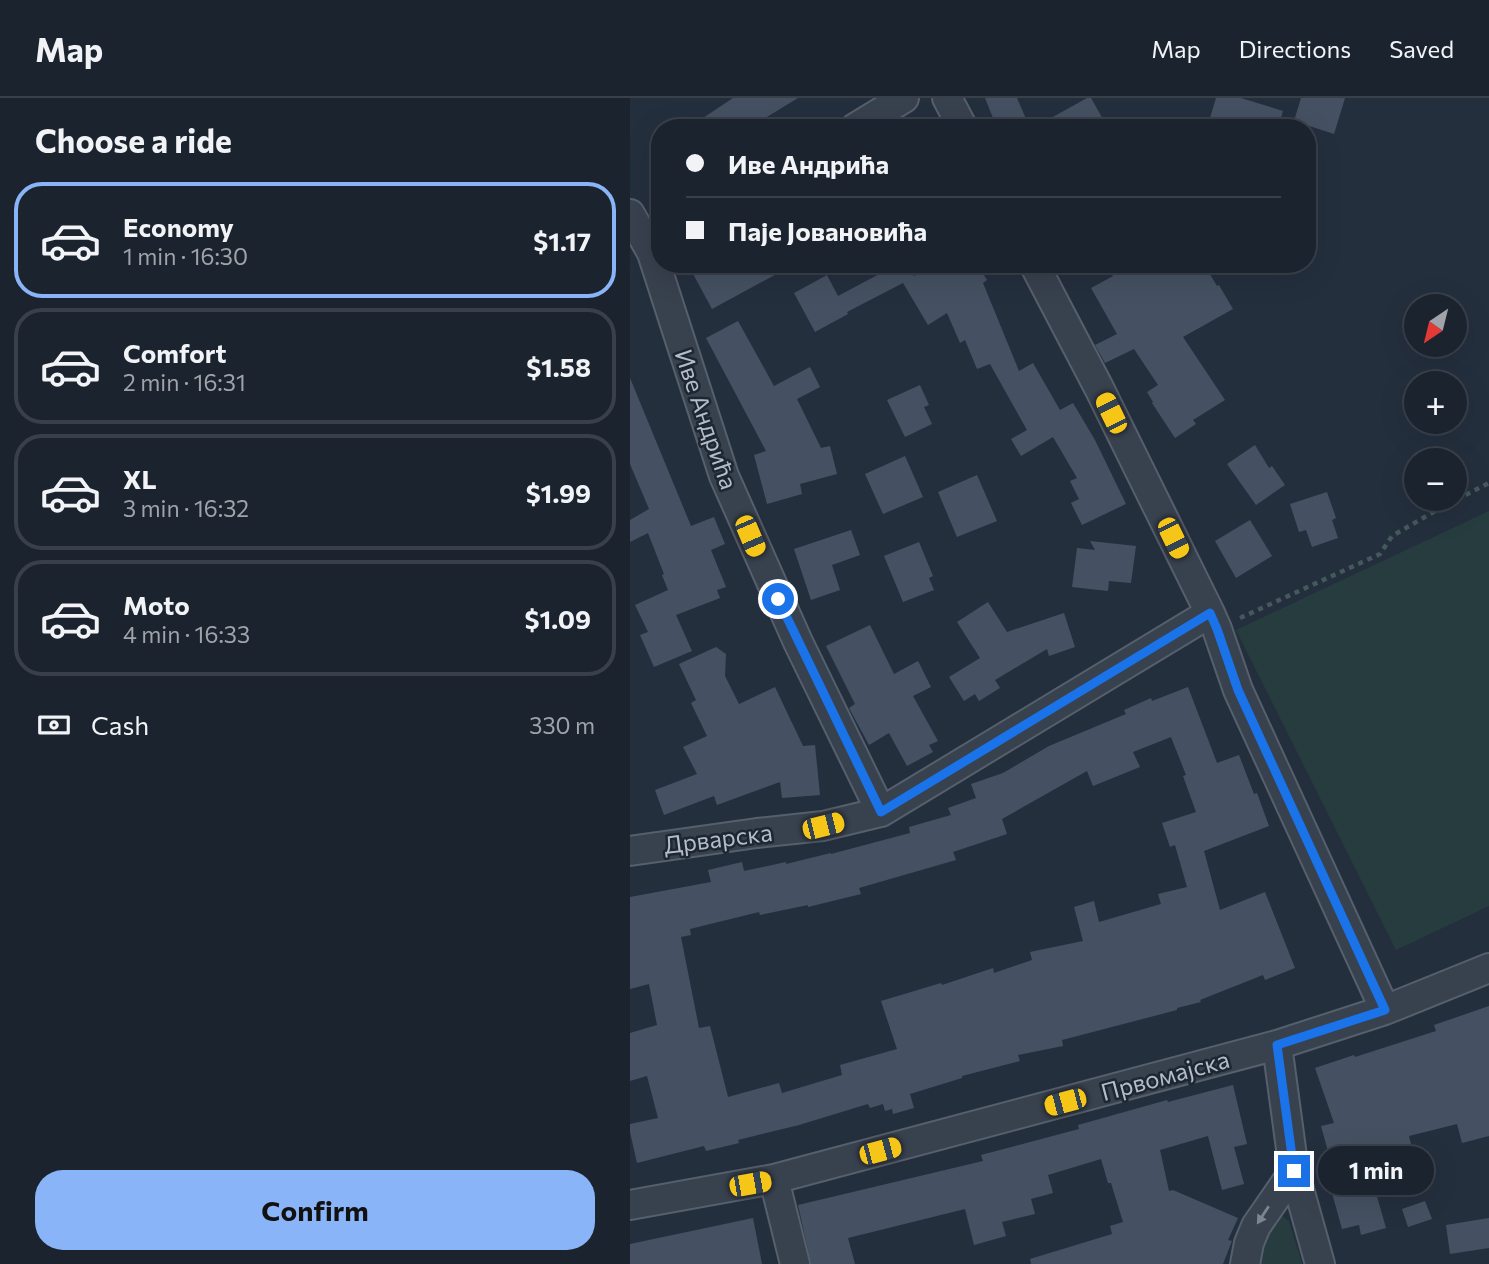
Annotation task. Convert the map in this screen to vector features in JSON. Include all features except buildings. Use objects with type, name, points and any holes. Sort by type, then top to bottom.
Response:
[{"type":"street","points":[[870,119],[904,98]]},
{"type":"street","points":[[947,98],[958,119]]},
{"type":"street","name":"Иве Андрића","points":[[630,214],[647,256]]},
{"type":"street","name":"Иве Андрића","points":[[653,273],[724,476],[793,630],[881,812]]},
{"type":"street","points":[[1039,273],[1099,388],[1214,621],[1238,690],[1385,1010]]},
{"type":"street","name":"Дрварска","points":[[630,851],[744,834],[823,826],[881,812],[1214,621]]},
{"type":"street","name":"Првомајска","points":[[630,1205],[774,1179],[1277,1045],[1385,1010],[1489,968]]},
{"type":"street","points":[[1277,1045],[1294,1171],[1320,1264]]},
{"type":"street","points":[[1245,1264],[1256,1226],[1294,1171]]},
{"type":"street","points":[[774,1179],[796,1264]]},
{"type":"path","points":[[1214,621],[1380,554],[1392,536],[1489,483]]},
{"type":"green space","points":[[1489,511],[1489,906],[1396,950],[1236,630]]},
{"type":"green space","points":[[1282,1216],[1289,1221],[1302,1264],[1255,1264],[1273,1219]]},
{"type":"route","points":[[778,599],[881,812],[1210,613],[1238,690],[1385,1010],[1277,1045],[1294,1171]]}]
